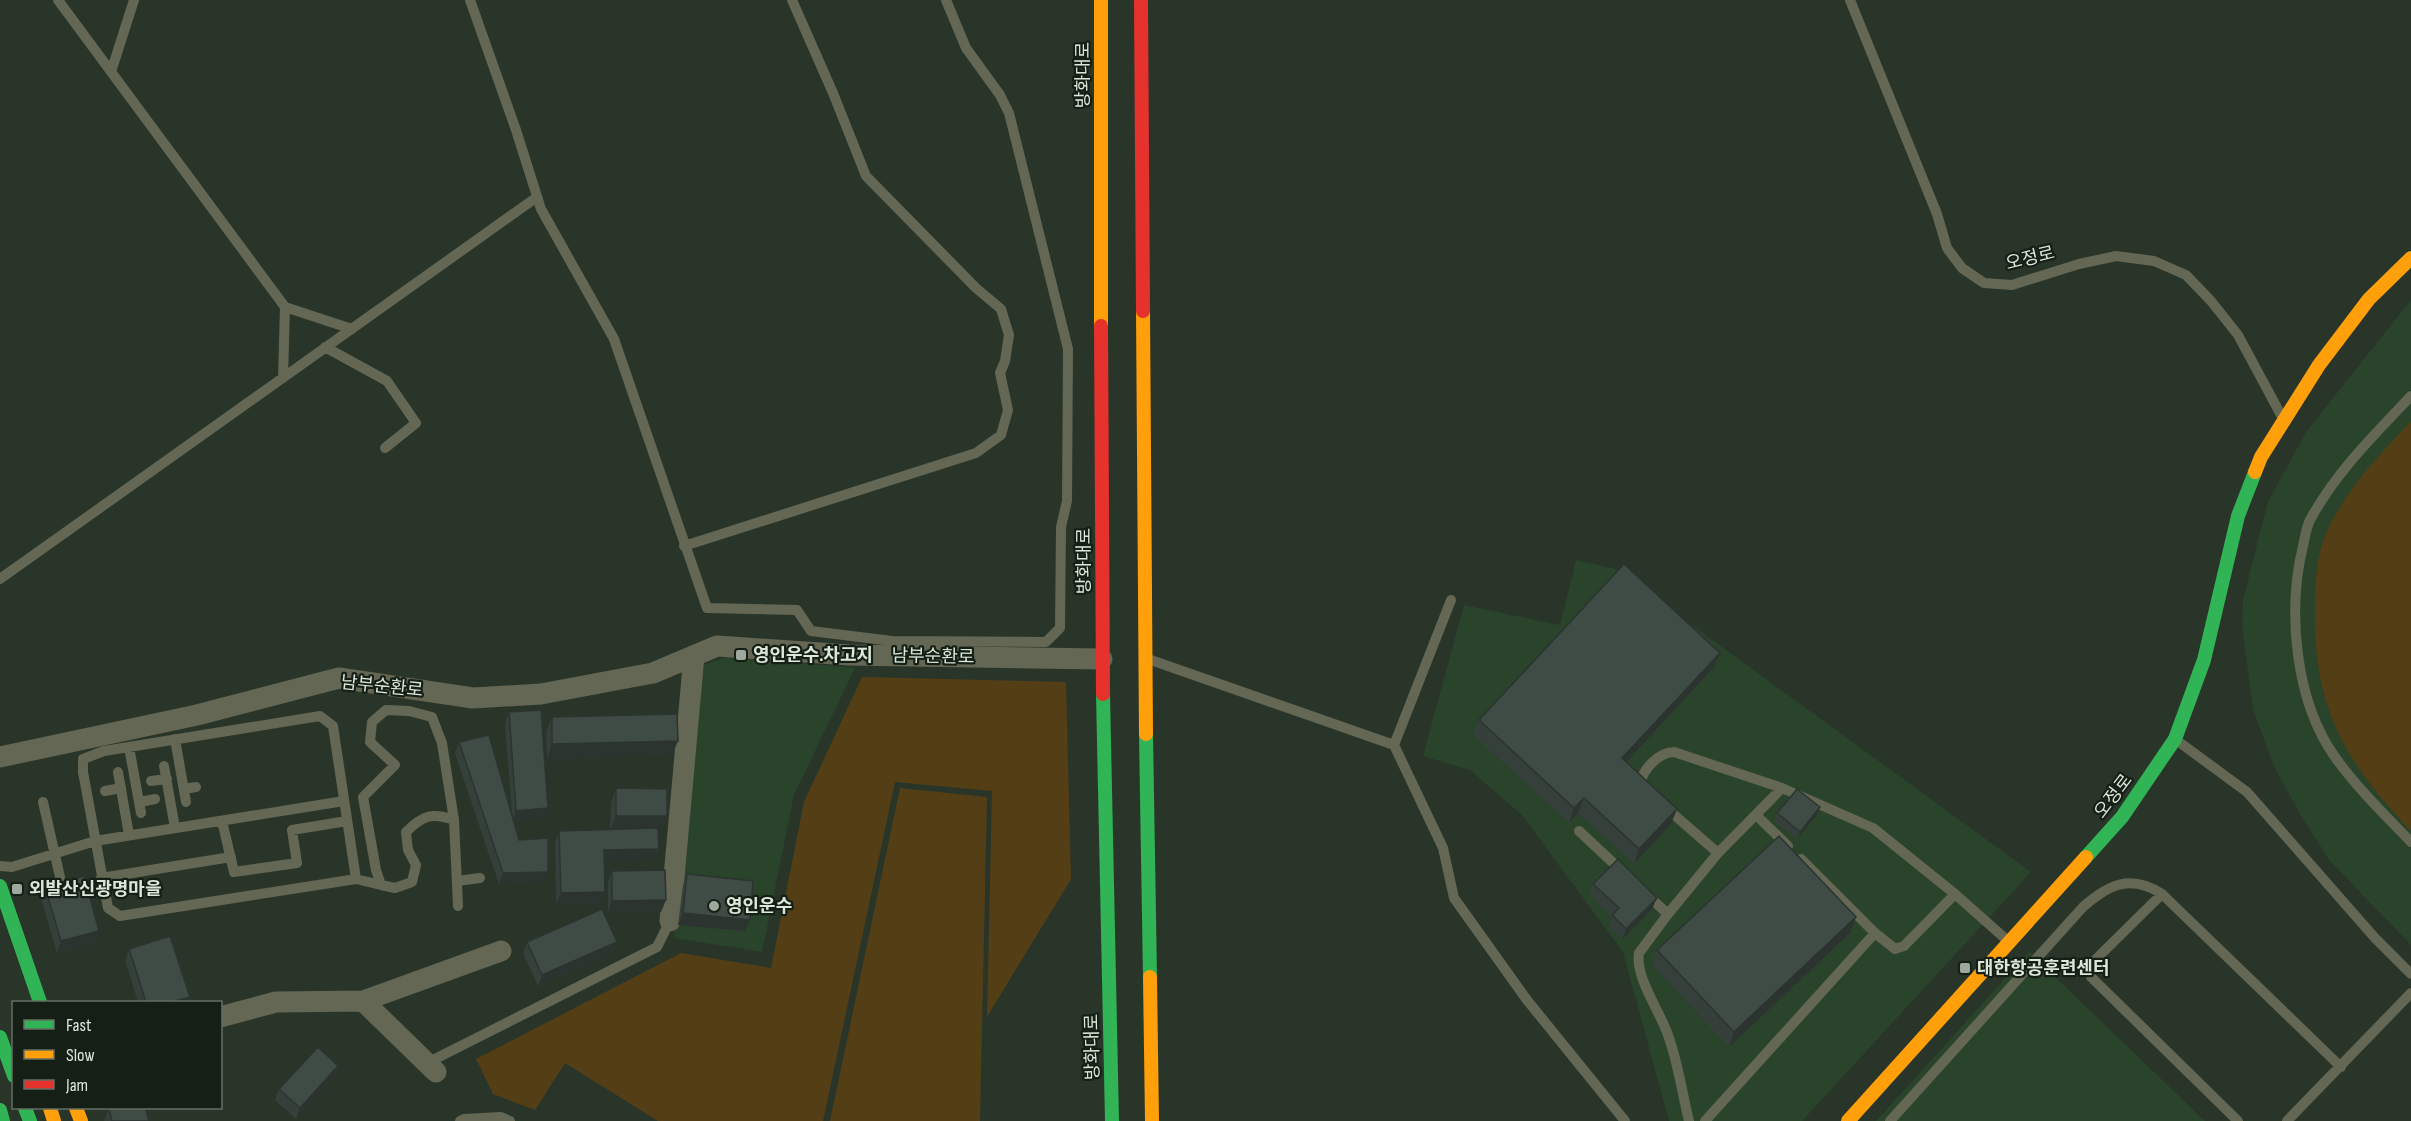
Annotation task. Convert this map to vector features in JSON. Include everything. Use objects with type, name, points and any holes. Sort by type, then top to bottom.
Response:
[{"type":"main road","name":"방화대로","points":[[1101,0],[1102,659],[1112,1121]]},
{"type":"main road","points":[[1141,0],[1145,658],[1152,1121]]},
{"type":"main road","name":"오정로","points":[[1848,1121],[2122,817],[2175,739],[2204,660],[2238,516],[2261,457],[2319,365],[2369,299],[2411,258]]},
{"type":"main road","points":[[0,885],[40,1001]]},
{"type":"main road","points":[[0,1037],[12,1070]]},
{"type":"main road","points":[[0,1110],[3,1121]]},
{"type":"street","name":"남부순환로","points":[[0,757],[197,715],[339,678],[473,698],[541,694],[653,673],[717,646],[849,655],[1102,659]]},
{"type":"street","points":[[670,921],[694,656]]},
{"type":"street","points":[[222,1016],[276,1002],[363,1002],[501,951]]},
{"type":"street","points":[[363,1002],[432,1068]]},
{"type":"lane","points":[[58,0],[285,307],[352,328]]},
{"type":"lane","points":[[111,72],[134,0]]},
{"type":"lane","points":[[470,0],[541,209],[614,339],[707,608],[797,610],[811,631],[892,641],[1046,642],[1060,628],[1061,527],[1067,501],[1068,349],[1009,113],[1000,95],[966,48],[946,0]]},
{"type":"lane","points":[[684,546],[976,453],[1001,435],[1008,411],[1000,373],[1005,361],[1009,335],[1001,309],[976,288],[866,176],[792,0]]},
{"type":"lane","name":"오정로","points":[[1850,0],[1936,214],[1947,248],[1962,268],[1984,283],[2012,285],[2079,264],[2116,256],[2154,261],[2186,276],[2211,301],[2238,335],[2284,420]]},
{"type":"lane","points":[[0,579],[537,197]]},
{"type":"lane","points":[[283,378],[285,307]]},
{"type":"lane","points":[[326,347],[387,381],[416,423],[385,448]]},
{"type":"lane","points":[[2411,396],[2328,489],[2309,523],[2296,587],[2295,618],[2305,690],[2316,723],[2340,764],[2411,842]]},
{"type":"lane","points":[[1394,745],[1451,600]]},
{"type":"lane","points":[[1145,658],[1394,745],[1443,848],[1454,898],[1527,1000],[1624,1121]]},
{"type":"lane","points":[[381,885],[376,870],[363,797],[395,765],[370,742],[372,722],[386,710],[409,711],[432,717],[442,743],[454,820],[458,906]]},
{"type":"lane","points":[[356,879],[333,726],[320,716],[104,751],[83,759],[83,772],[108,908],[120,916],[356,879],[395,888],[412,882],[416,865],[408,850],[406,832],[419,819],[439,815],[454,820]]},
{"type":"lane","points":[[2175,739],[2247,792],[2376,938],[2411,974]]},
{"type":"lane","points":[[175,740],[186,802]]},
{"type":"lane","points":[[129,747],[141,808],[155,799]]},
{"type":"lane","points":[[1718,854],[1643,786],[1641,779],[1644,774],[1658,758],[1668,752],[1674,752],[1782,789],[1873,828],[1955,894],[2009,942]]},
{"type":"lane","points":[[164,766],[175,828]]},
{"type":"lane","points":[[117,772],[129,835]]},
{"type":"lane","points":[[150,782],[166,779]]},
{"type":"lane","points":[[184,789],[196,787]]},
{"type":"lane","points":[[105,791],[121,788]]},
{"type":"lane","points":[[1689,1121],[1668,1035],[1642,976],[1638,960],[1641,948],[1718,854],[1782,789]]},
{"type":"lane","points":[[0,866],[12,867],[95,841],[344,801]]},
{"type":"lane","points":[[44,802],[53,853],[60,877]]},
{"type":"lane","points":[[1756,815],[1890,947],[1899,949],[1955,894]]},
{"type":"lane","points":[[222,820],[234,872],[297,863],[292,830],[347,821]]},
{"type":"lane","points":[[1579,831],[1668,914]]},
{"type":"lane","points":[[101,878],[231,857]]},
{"type":"lane","points":[[457,881],[480,878]]},
{"type":"lane","points":[[1890,1121],[2083,907],[2099,892],[2113,886],[2137,883],[2162,894],[2341,1067]]},
{"type":"lane","points":[[2162,894],[2091,963],[2089,968],[2091,977],[2238,1121]]},
{"type":"lane","points":[[432,1068],[657,947],[670,921]]},
{"type":"lane","points":[[1705,1121],[1875,933]]},
{"type":"lane","points":[[2287,1121],[2411,993]]},
{"type":"lane","points":[[460,1121],[501,1117],[510,1121]]},
{"type":"shaded area","points":[[2411,300],[2411,945],[2330,861],[2301,816],[2274,766],[2253,710],[2242,625],[2243,601],[2268,502],[2306,432]]},
{"type":"shaded area","points":[[2411,421],[2411,831],[2368,781],[2351,756],[2327,704],[2316,644],[2315,588],[2321,549],[2336,514],[2355,485]]},
{"type":"shaded area","name":"대한항공훈련센터","points":[[1576,560],[1615,569],[2031,872],[1802,1121],[1669,1121],[1623,952],[1522,815],[1470,770],[1423,756],[1464,605],[1560,625]]},
{"type":"shaded area","name":"영인운수","points":[[727,657],[855,668],[794,795],[762,952],[674,938],[701,666]]},
{"type":"shaded area","points":[[862,677],[1066,682],[1071,879],[987,1017],[992,791],[895,782],[823,1121],[658,1121],[565,1063],[535,1110],[493,1094],[476,1059],[681,953],[771,968],[804,802]]},
{"type":"shaded area","points":[[900,788],[987,797],[980,1121],[830,1121]]},
{"type":"shaded area","points":[[2030,951],[2052,974],[2205,1121],[1876,1121]]},
{"type":"building","points":[[1624,564],[1720,653],[1622,758],[1677,809],[1639,849],[1584,798],[1574,808],[1479,720]]},
{"type":"building","points":[[541,710],[548,808],[516,811],[509,712]]},
{"type":"building","points":[[677,714],[678,741],[552,744],[552,717]]},
{"type":"building","points":[[489,735],[519,840],[548,838],[548,872],[503,873],[459,742]]},
{"type":"building","points":[[616,788],[667,789],[667,816],[616,816]]},
{"type":"building","points":[[1797,789],[1820,807],[1800,832],[1777,813]]},
{"type":"building","points":[[658,828],[659,849],[604,850],[605,892],[561,893],[559,831]]},
{"type":"building","points":[[1779,836],[1856,917],[1734,1032],[1657,950]]},
{"type":"building","points":[[1618,859],[1657,898],[1626,929],[1612,915],[1619,908],[1593,884]]},
{"type":"building","points":[[665,870],[666,900],[612,901],[612,871]]},
{"type":"building","points":[[687,874],[753,881],[750,920],[683,913]]},
{"type":"building","points":[[84,876],[99,931],[61,941],[45,887]]},
{"type":"building","points":[[602,909],[617,942],[542,975],[527,942]]},
{"type":"building","points":[[170,936],[190,997],[176,1001],[146,1001],[129,949]]},
{"type":"building","points":[[318,1047],[338,1066],[300,1108],[279,1089]]},
{"type":"building","points":[[109,1109],[146,1109],[149,1121],[112,1121]]},
{"type":"traffic: fast","points":[[2086,857],[2122,817],[2175,739],[2204,660],[2238,516],[2255,472]]},
{"type":"traffic: fast","points":[[1103,694],[1112,1121]]},
{"type":"traffic: fast","points":[[1146,734],[1150,977]]},
{"type":"traffic: fast","points":[[0,886],[40,1001]]},
{"type":"traffic: fast","points":[[0,1037],[12,1070]]},
{"type":"traffic: fast","points":[[25,1109],[30,1121]]},
{"type":"traffic: fast","points":[[0,1110],[3,1121]]},
{"type":"traffic: slow","points":[[1101,0],[1101,326]]},
{"type":"traffic: slow","points":[[2255,472],[2261,457],[2319,365],[2369,299],[2411,258]]},
{"type":"traffic: slow","points":[[1143,311],[1146,734]]},
{"type":"traffic: slow","points":[[1848,1121],[2086,857]]},
{"type":"traffic: slow","points":[[1150,977],[1152,1121]]},
{"type":"traffic: slow","points":[[50,1109],[54,1121]]},
{"type":"traffic: slow","points":[[76,1109],[81,1121]]},
{"type":"traffic: jam","points":[[1141,0],[1143,311]]},
{"type":"traffic: jam","points":[[1101,326],[1103,694]]},
{"type":"place","name":"영인운수.차고지","points":[[741,655]]},
{"type":"place","name":"외발산신광명마을","points":[[17,889]]},
{"type":"place","name":"영인운수","points":[[714,906]]},
{"type":"place","name":"대한항공훈련센터","points":[[1965,968]]}]
